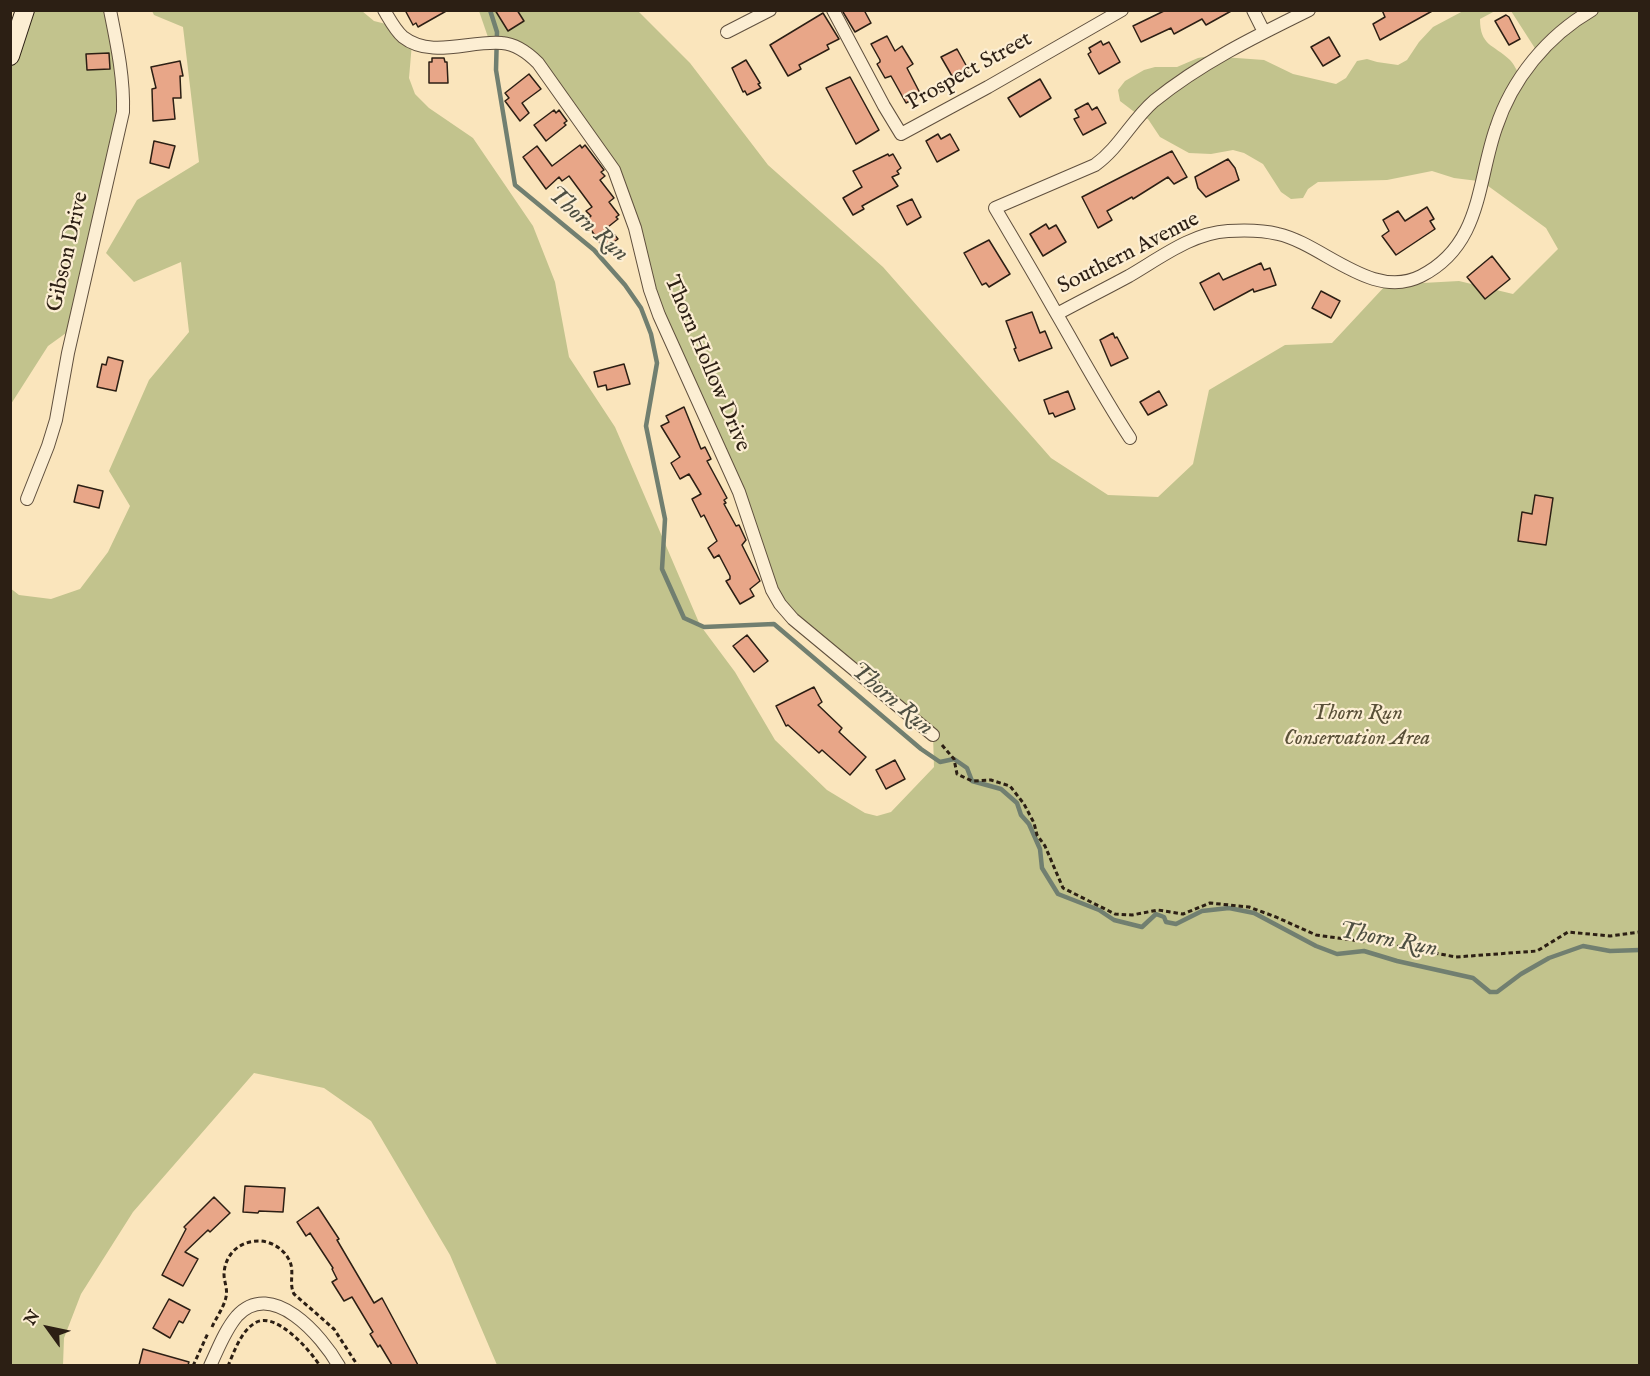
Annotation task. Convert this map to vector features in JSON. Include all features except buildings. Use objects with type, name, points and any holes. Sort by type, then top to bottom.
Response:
[{"type":"street","points":[[10,56],[25,10]]},
{"type":"street","name":"Gibson Drive","points":[[27,499],[56,420],[68,353],[123,112],[122,64],[110,10]]},
{"type":"street","name":"Thorn Hollow Drive","points":[[384,10],[402,36],[418,45],[446,47],[504,43],[526,52],[538,63],[614,170],[635,228],[650,290],[659,315],[739,492],[772,590],[780,604],[793,619],[933,735]]},
{"type":"street","points":[[727,32],[770,10]]},
{"type":"street","name":"Prospect Street","points":[[832,10],[901,134],[1122,10]]},
{"type":"street","points":[[1252,10],[1264,32]]},
{"type":"street","points":[[1130,438],[1101,394],[995,208],[1095,165],[1105,158],[1152,103],[1207,63],[1309,10]]},
{"type":"street","name":"Southern Avenue","points":[[1057,314],[1190,241],[1226,231],[1278,234],[1369,277],[1385,282],[1402,282],[1420,277],[1436,267],[1453,251],[1467,229],[1477,207],[1496,128],[1521,77],[1538,54],[1561,32],[1592,10]]},
{"type":"street","points":[[210,1365],[238,1315],[256,1304],[266,1302],[290,1312],[315,1332],[339,1365]]},
{"type":"path","points":[[933,735],[950,752],[957,774],[972,781],[991,780],[1010,786],[1024,804],[1034,823],[1037,835],[1045,846],[1063,888],[1115,914],[1132,915],[1158,910],[1183,914],[1210,903],[1249,907],[1316,935],[1456,957],[1537,951],[1568,932],[1611,936],[1640,932]]},
{"type":"path","points":[[228,1365],[244,1333],[261,1320],[271,1321],[288,1331],[320,1365]]},
{"type":"green space","points":[[1465,10],[1495,11],[1480,19],[1482,35],[1489,44],[1510,60],[1520,76],[1478,181],[1454,178],[1432,171],[1387,180],[1318,182],[1308,189],[1303,198],[1291,199],[1281,192],[1263,164],[1244,153],[1233,150],[1211,154],[1189,153],[1160,137],[1148,119],[1120,101],[1118,90],[1125,81],[1144,70],[1155,67],[1177,67],[1209,56],[1264,60],[1293,74],[1336,84],[1346,78],[1357,61],[1367,59],[1398,65],[1407,60],[1433,27]]},
{"type":"green space","points":[[25,11],[110,11],[124,88],[73,328],[48,346],[11,404],[11,56]]},
{"type":"green space","name":"Thorn Run Conservation Area","points":[[152,11],[362,11],[374,21],[394,26],[412,43],[409,78],[415,94],[429,108],[473,138],[533,226],[555,282],[569,357],[615,427],[700,625],[735,672],[775,740],[827,790],[865,813],[877,816],[891,812],[934,767],[933,735],[780,604],[754,534],[678,359],[614,170],[526,52],[490,43],[479,11],[638,11],[690,63],[768,165],[883,267],[1051,458],[1108,495],[1158,497],[1193,464],[1209,390],[1285,345],[1332,343],[1386,285],[1459,281],[1513,294],[1558,249],[1546,228],[1484,183],[1490,151],[1521,77],[1592,11],[1639,11],[1639,1365],[497,1365],[450,1255],[371,1121],[324,1088],[254,1073],[133,1212],[81,1294],[64,1338],[63,1365],[11,1365],[10,588],[19,595],[51,599],[80,589],[108,552],[130,506],[109,471],[149,380],[189,332],[181,262],[134,282],[106,253],[137,200],[199,162],[183,27],[154,15]]},
{"type":"green space","points":[[1511,11],[1588,11],[1538,53]]},
{"type":"waterway","name":"Thorn Run","points":[[490,10],[497,32],[496,70],[515,185],[594,250],[625,285],[641,308],[651,334],[657,363],[646,426],[665,519],[662,569],[684,618],[704,627],[774,624],[921,749],[940,762],[954,759],[967,768],[972,781],[1001,789],[1017,803],[1021,815],[1029,824],[1040,849],[1042,868],[1058,894],[1099,910],[1114,920],[1142,927],[1156,914],[1164,917],[1166,922],[1176,924],[1202,911],[1229,908],[1254,913],[1316,946],[1337,954],[1364,951],[1473,978],[1490,992],[1497,992],[1521,974],[1549,958],[1583,946],[1610,951],[1640,950]]}]
